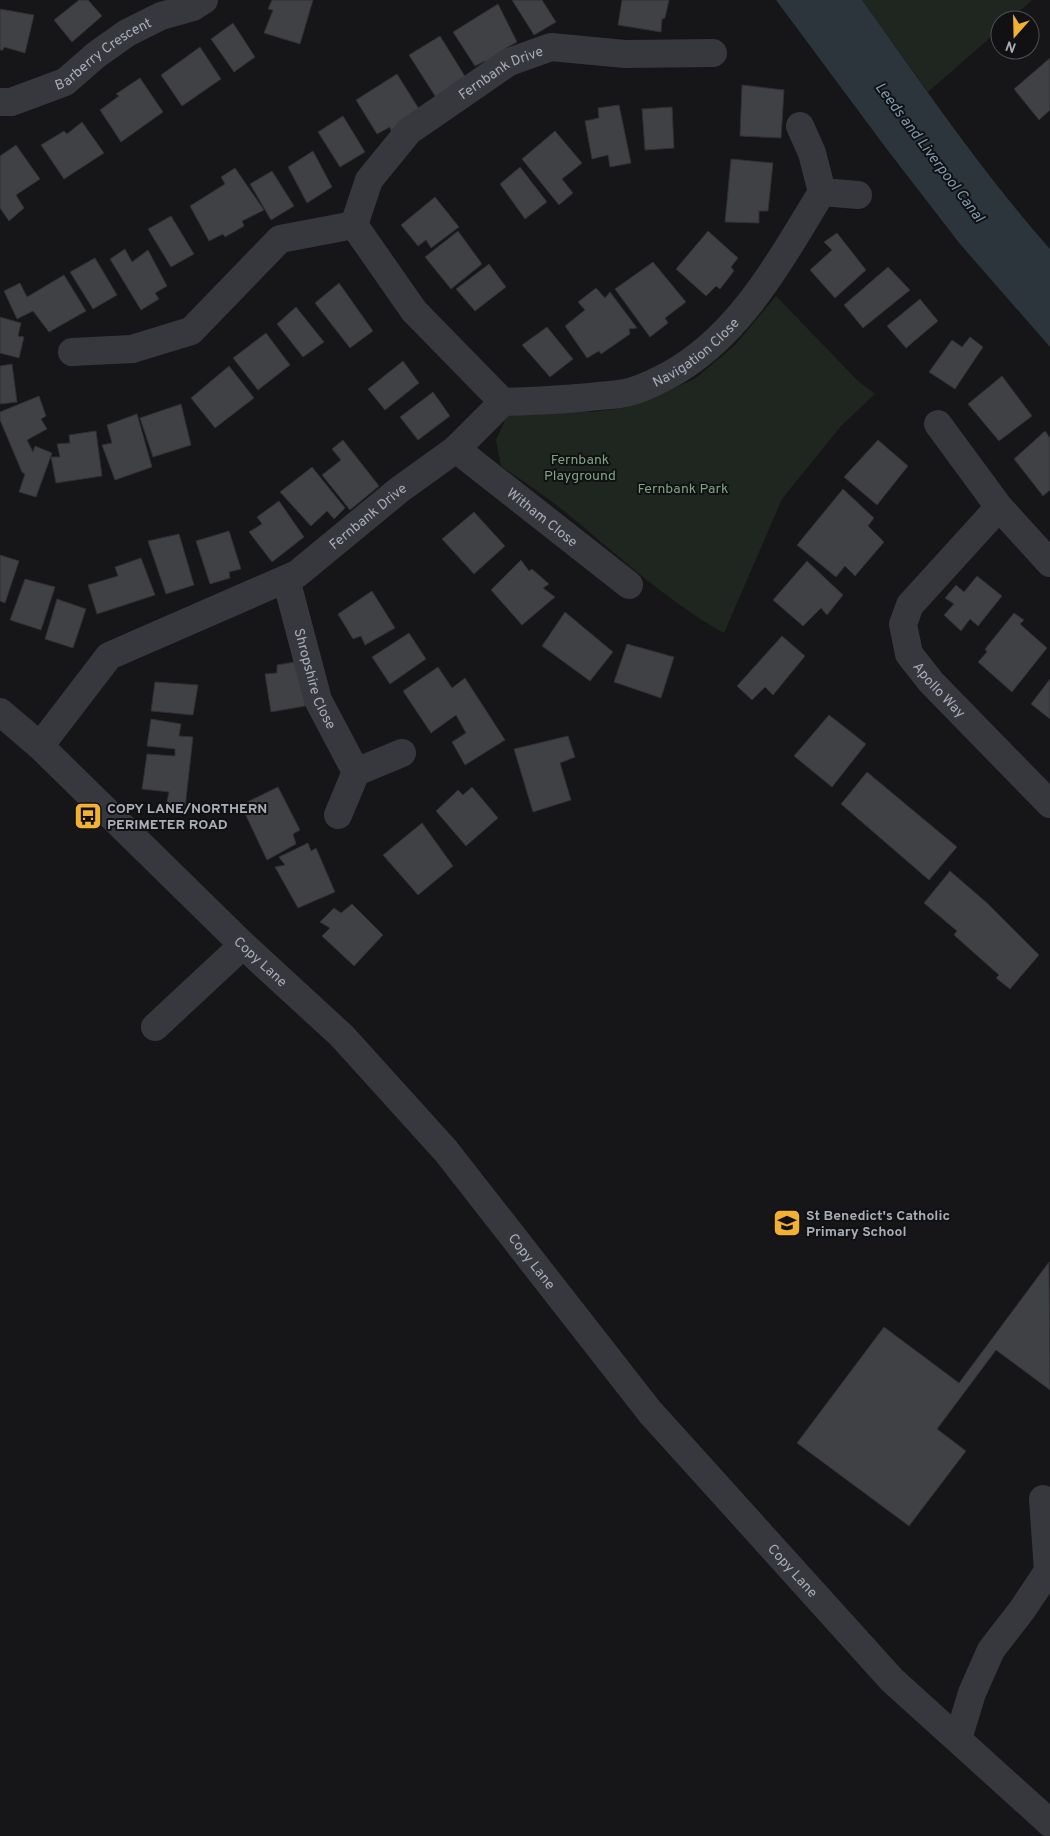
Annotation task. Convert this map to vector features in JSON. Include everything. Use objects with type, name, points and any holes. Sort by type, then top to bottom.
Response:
[{"type":"street","name":"Barberry Crescent","points":[[0,102],[11,102],[65,82],[96,55],[127,33],[161,16],[193,7],[204,0]]},
{"type":"street","name":"Fernbank Drive","points":[[354,225],[369,180],[409,131],[509,62],[551,47],[625,54],[713,53]]},
{"type":"street","points":[[800,126],[812,153],[822,192],[858,196]]},
{"type":"street","name":"Navigation Close","points":[[503,402],[565,400],[624,394],[648,386],[692,362],[746,308],[776,268],[822,192]]},
{"type":"street","points":[[72,352],[132,348],[191,332],[280,239],[354,225],[414,310],[503,402]]},
{"type":"street","name":"Fernbank Drive","points":[[40,746],[109,656],[296,574],[399,490],[456,449],[503,402]]},
{"type":"street","points":[[938,424],[998,507],[1050,563]]},
{"type":"street","name":"Witham Close","points":[[456,449],[629,585]]},
{"type":"street","name":"Apollo Way","points":[[998,507],[910,604],[903,624],[909,654],[931,682],[1050,804]]},
{"type":"street","name":"Shropshire Close","points":[[286,579],[318,700],[356,772]]},
{"type":"street","name":"Copy Lane","points":[[0,712],[40,746],[244,945],[342,1036],[440,1144],[650,1412],[892,1680],[1050,1823]]},
{"type":"street","points":[[338,815],[356,772],[402,753]]},
{"type":"street","points":[[155,1027],[244,945]]},
{"type":"street","points":[[958,1739],[972,1693],[991,1650],[1022,1610],[1048,1571],[1043,1499]]},
{"type":"green space","points":[[862,0],[1032,0],[1021,10],[990,10],[990,38],[928,92]]},
{"type":"green space","name":"Fernbank Park","points":[[776,296],[858,381],[875,394],[841,426],[782,499],[724,633],[680,605],[639,574],[560,508],[501,466],[496,440],[507,416],[530,410],[592,412],[624,408],[653,398],[696,378],[735,345]]},
{"type":"water","name":"Leeds and Liverpool Canal","points":[[776,0],[862,0],[976,158],[1050,249],[1050,347],[960,244]]},
{"type":"building","points":[[79,0],[88,0],[102,16],[72,42],[54,20]]},
{"type":"building","points":[[272,0],[313,0],[300,44],[264,33],[273,10],[268,9]]},
{"type":"building","points":[[512,0],[542,0],[556,22],[534,35]]},
{"type":"building","points":[[622,0],[669,0],[665,18],[662,19],[661,32],[618,25]]},
{"type":"building","points":[[498,4],[517,42],[506,48],[508,53],[490,64],[485,61],[475,66],[453,32]]},
{"type":"building","points":[[0,9],[34,15],[25,53],[4,47],[3,50],[0,50]]},
{"type":"building","points":[[233,23],[255,57],[234,72],[211,39]]},
{"type":"building","points":[[440,36],[471,86],[437,99],[409,55]]},
{"type":"building","points":[[200,47],[221,79],[182,106],[161,75]]},
{"type":"building","points":[[1050,58],[1050,110],[1039,120],[1014,89]]},
{"type":"building","points":[[397,74],[419,109],[391,131],[390,127],[377,134],[356,100]]},
{"type":"building","points":[[140,78],[163,112],[121,142],[100,110],[119,96],[116,94]]},
{"type":"building","points":[[742,85],[784,90],[781,138],[740,136]]},
{"type":"building","points":[[619,105],[631,163],[610,167],[608,155],[592,159],[585,121],[599,118],[598,108]]},
{"type":"building","points":[[672,107],[674,148],[645,150],[642,109]]},
{"type":"building","points":[[343,116],[365,152],[340,167],[318,132]]},
{"type":"building","points":[[82,122],[104,153],[64,179],[41,145],[64,131],[67,134]]},
{"type":"building","points":[[555,131],[582,163],[562,179],[573,193],[559,205],[522,159]]},
{"type":"building","points":[[16,145],[40,179],[16,195],[24,208],[9,221],[0,208],[0,156]]},
{"type":"building","points":[[313,151],[332,187],[307,203],[288,167]]},
{"type":"building","points":[[731,159],[773,163],[768,211],[759,211],[759,223],[725,222]]},
{"type":"building","points":[[520,167],[547,202],[525,219],[500,184]]},
{"type":"building","points":[[235,168],[264,210],[242,221],[244,226],[225,237],[223,234],[209,241],[190,206],[225,184],[221,177]]},
{"type":"building","points":[[272,171],[294,206],[271,220],[250,184]]},
{"type":"building","points":[[435,197],[459,227],[431,248],[426,240],[418,246],[401,225]]},
{"type":"building","points":[[171,216],[194,254],[171,267],[148,229]]},
{"type":"building","points":[[458,231],[482,264],[451,289],[425,257]]},
{"type":"building","points":[[708,231],[738,258],[731,267],[734,271],[720,289],[716,286],[706,296],[676,269]]},
{"type":"building","points":[[837,233],[866,270],[835,298],[810,270],[832,250],[824,242]]},
{"type":"building","points":[[125,249],[132,262],[148,250],[167,286],[155,293],[159,299],[141,310],[110,259]]},
{"type":"building","points":[[95,258],[117,295],[93,309],[70,272]]},
{"type":"building","points":[[653,262],[686,302],[665,318],[668,323],[650,337],[615,289]]},
{"type":"building","points":[[489,264],[506,287],[475,311],[456,289]]},
{"type":"building","points":[[888,267],[910,290],[863,328],[844,305]]},
{"type":"building","points":[[64,275],[86,311],[49,332],[33,311],[17,319],[4,291],[20,283],[27,297]]},
{"type":"building","points":[[339,283],[373,331],[350,348],[315,303]]},
{"type":"building","points":[[596,288],[605,298],[610,292],[637,328],[629,329],[630,334],[601,354],[599,351],[587,358],[565,326],[585,310],[578,302]]},
{"type":"building","points":[[920,299],[938,321],[906,348],[887,326]]},
{"type":"building","points":[[296,307],[324,342],[303,357],[277,324]]},
{"type":"building","points":[[0,317],[21,323],[18,336],[24,337],[19,358],[0,353]]},
{"type":"building","points":[[547,327],[573,359],[550,377],[522,345]]},
{"type":"building","points":[[266,333],[290,365],[258,390],[233,358]]},
{"type":"building","points":[[970,337],[983,347],[955,389],[929,372],[952,340],[962,347]]},
{"type":"building","points":[[403,361],[419,383],[385,410],[368,389]]},
{"type":"building","points":[[12,364],[17,402],[0,404],[0,366]]},
{"type":"building","points":[[229,366],[254,398],[215,428],[191,398]]},
{"type":"building","points":[[1002,376],[1032,416],[999,441],[968,404]]},
{"type":"building","points":[[433,392],[450,416],[418,440],[400,417]]},
{"type":"building","points":[[39,396],[46,416],[41,419],[47,429],[27,440],[33,452],[35,446],[52,453],[36,497],[19,492],[25,474],[22,472],[0,420],[0,412]]},
{"type":"building","points":[[181,404],[191,445],[153,457],[140,418]]},
{"type":"building","points":[[137,414],[152,467],[115,480],[102,445],[112,443],[107,425]]},
{"type":"building","points":[[96,431],[102,476],[56,483],[51,457],[60,457],[57,444],[70,443],[69,435]]},
{"type":"building","points":[[1045,431],[1050,438],[1050,490],[1043,496],[1014,459]]},
{"type":"building","points":[[343,440],[379,486],[350,510],[322,475],[341,460],[332,449]]},
{"type":"building","points":[[878,440],[908,466],[877,505],[844,477]]},
{"type":"building","points":[[312,467],[345,508],[334,519],[327,511],[311,526],[280,492]]},
{"type":"building","points":[[843,489],[874,518],[868,526],[884,542],[855,576],[845,566],[836,577],[797,545]]},
{"type":"building","points":[[279,501],[304,537],[272,562],[249,532],[262,524],[257,517]]},
{"type":"building","points":[[474,512],[505,546],[474,574],[442,539]]},
{"type":"building","points":[[229,531],[241,569],[229,572],[230,578],[210,584],[196,541]]},
{"type":"building","points":[[179,534],[194,585],[166,594],[148,541]]},
{"type":"building","points":[[0,555],[19,561],[5,603],[0,601]]},
{"type":"building","points":[[141,558],[155,595],[97,614],[88,585],[118,576],[115,567]]},
{"type":"building","points":[[521,560],[529,571],[532,569],[549,584],[543,588],[555,597],[522,625],[491,590]]},
{"type":"building","points":[[807,561],[843,595],[827,615],[821,608],[803,626],[773,600]]},
{"type":"building","points":[[977,576],[1002,596],[978,626],[970,619],[961,631],[944,615],[954,604],[945,598],[956,585],[964,592]]},
{"type":"building","points":[[25,579],[55,587],[41,630],[10,620]]},
{"type":"building","points":[[372,591],[395,628],[365,645],[361,636],[353,639],[338,614]]},
{"type":"building","points":[[57,599],[86,609],[73,648],[45,639]]},
{"type":"building","points":[[565,612],[613,652],[590,681],[542,646]]},
{"type":"building","points":[[1014,613],[1024,620],[1020,624],[1047,648],[1012,692],[978,662],[987,652],[985,649]]},
{"type":"building","points":[[409,633],[426,659],[390,684],[372,657]]},
{"type":"building","points":[[782,636],[805,656],[773,695],[765,687],[752,700],[737,686]]},
{"type":"building","points":[[627,644],[674,657],[661,698],[614,682]]},
{"type":"building","points":[[301,661],[305,706],[271,712],[265,674],[277,673],[277,665]]},
{"type":"building","points":[[438,667],[452,688],[465,678],[505,740],[465,765],[452,742],[466,733],[456,715],[431,733],[403,691]]},
{"type":"building","points":[[1050,679],[1050,719],[1031,704]]},
{"type":"building","points":[[155,682],[198,685],[193,715],[151,711]]},
{"type":"building","points":[[829,715],[866,744],[832,787],[794,756]]},
{"type":"building","points":[[151,719],[181,724],[179,736],[193,737],[185,808],[166,807],[169,792],[142,789],[147,754],[175,756],[175,749],[147,746]]},
{"type":"building","points":[[568,736],[575,757],[560,763],[571,800],[533,812],[514,749]]},
{"type":"building","points":[[867,772],[957,847],[929,880],[841,804]]},
{"type":"building","points":[[278,787],[300,830],[293,834],[296,844],[267,860],[241,805]]},
{"type":"building","points":[[472,787],[498,818],[466,846],[436,811],[458,790],[463,795]]},
{"type":"building","points":[[422,823],[453,866],[418,895],[383,855]]},
{"type":"building","points":[[308,843],[311,851],[316,848],[335,892],[298,908],[275,867],[285,865],[279,857]]},
{"type":"building","points":[[950,871],[987,903],[1039,955],[1010,989],[996,978],[999,975],[954,935],[957,931],[924,903]]},
{"type":"building","points":[[352,904],[383,935],[354,966],[322,936],[330,928],[320,922],[334,908],[341,913]]},
{"type":"building","points":[[1049,1262],[1050,1390],[996,1350],[937,1429],[966,1451],[909,1526],[797,1443],[884,1327],[959,1383]]},
{"type":"place","name":"COPY LANE/NORTHERN PERIMETER ROAD","points":[[88,816]]},
{"type":"place","name":"St Benedict's Catholic Primary School","points":[[787,1223]]},
{"type":"park label","name":"Fernbank Playground","points":[[580,468]]}]
